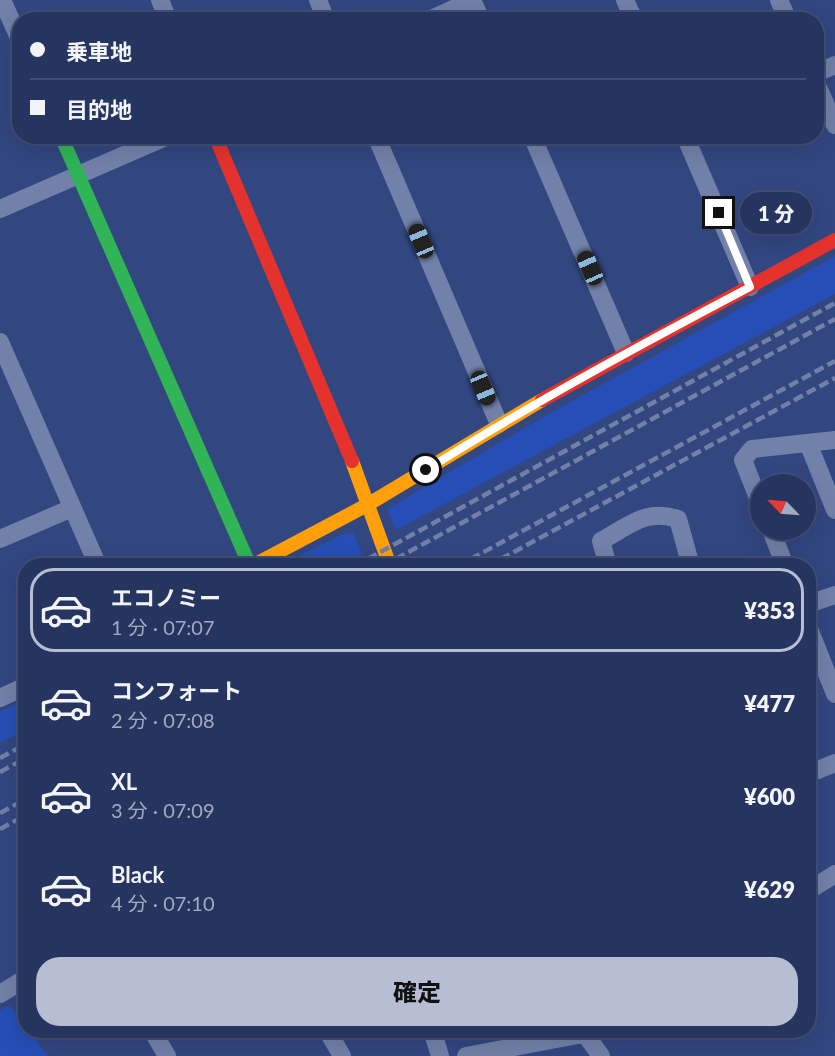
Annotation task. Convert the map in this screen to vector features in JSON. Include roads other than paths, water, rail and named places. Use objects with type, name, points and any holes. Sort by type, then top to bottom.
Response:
[{"type":"street","points":[[2,0],[12,22]]},
{"type":"street","points":[[447,12],[473,0]]},
{"type":"street","points":[[824,101],[835,125]]},
{"type":"street","points":[[65,144],[247,558]]},
{"type":"street","points":[[0,209],[149,144]]},
{"type":"street","points":[[218,144],[353,464],[387,558]]},
{"type":"street","points":[[379,144],[499,424]]},
{"type":"street","points":[[535,144],[626,353]]},
{"type":"street","points":[[688,144],[750,287]]},
{"type":"street","points":[[266,558],[367,505],[499,424],[835,240]]},
{"type":"street","points":[[0,342],[6,370],[94,558]]},
{"type":"street","points":[[750,478],[743,460],[752,449],[835,440]]},
{"type":"street","points":[[808,443],[835,510]]},
{"type":"street","points":[[0,539],[72,508]]},
{"type":"street","points":[[606,558],[602,541],[645,516],[661,513],[678,519],[689,558]]},
{"type":"street","points":[[775,540],[782,558]]},
{"type":"street","points":[[816,601],[835,595]]},
{"type":"street","points":[[816,658],[835,694]]},
{"type":"street","points":[[0,698],[18,690]]},
{"type":"street","points":[[816,771],[835,763]]},
{"type":"street","points":[[816,886],[835,874]]},
{"type":"street","points":[[0,994],[18,983]]},
{"type":"street","points":[[157,1038],[167,1056]]},
{"type":"street","points":[[332,1038],[342,1056]]},
{"type":"street","points":[[434,1038],[440,1056]]},
{"type":"street","points":[[466,1056],[554,1038]]},
{"type":"street","points":[[588,1038],[601,1056]]},
{"type":"railway","points":[[370,558],[835,303]]},
{"type":"railway","points":[[398,558],[835,319]]},
{"type":"railway","points":[[473,558],[835,361]]},
{"type":"railway","points":[[503,558],[835,378]]},
{"type":"railway","points":[[0,758],[18,748]]},
{"type":"railway","points":[[0,772],[18,762]]},
{"type":"railway","points":[[0,813],[18,803]]},
{"type":"railway","points":[[0,829],[18,819]]}]
